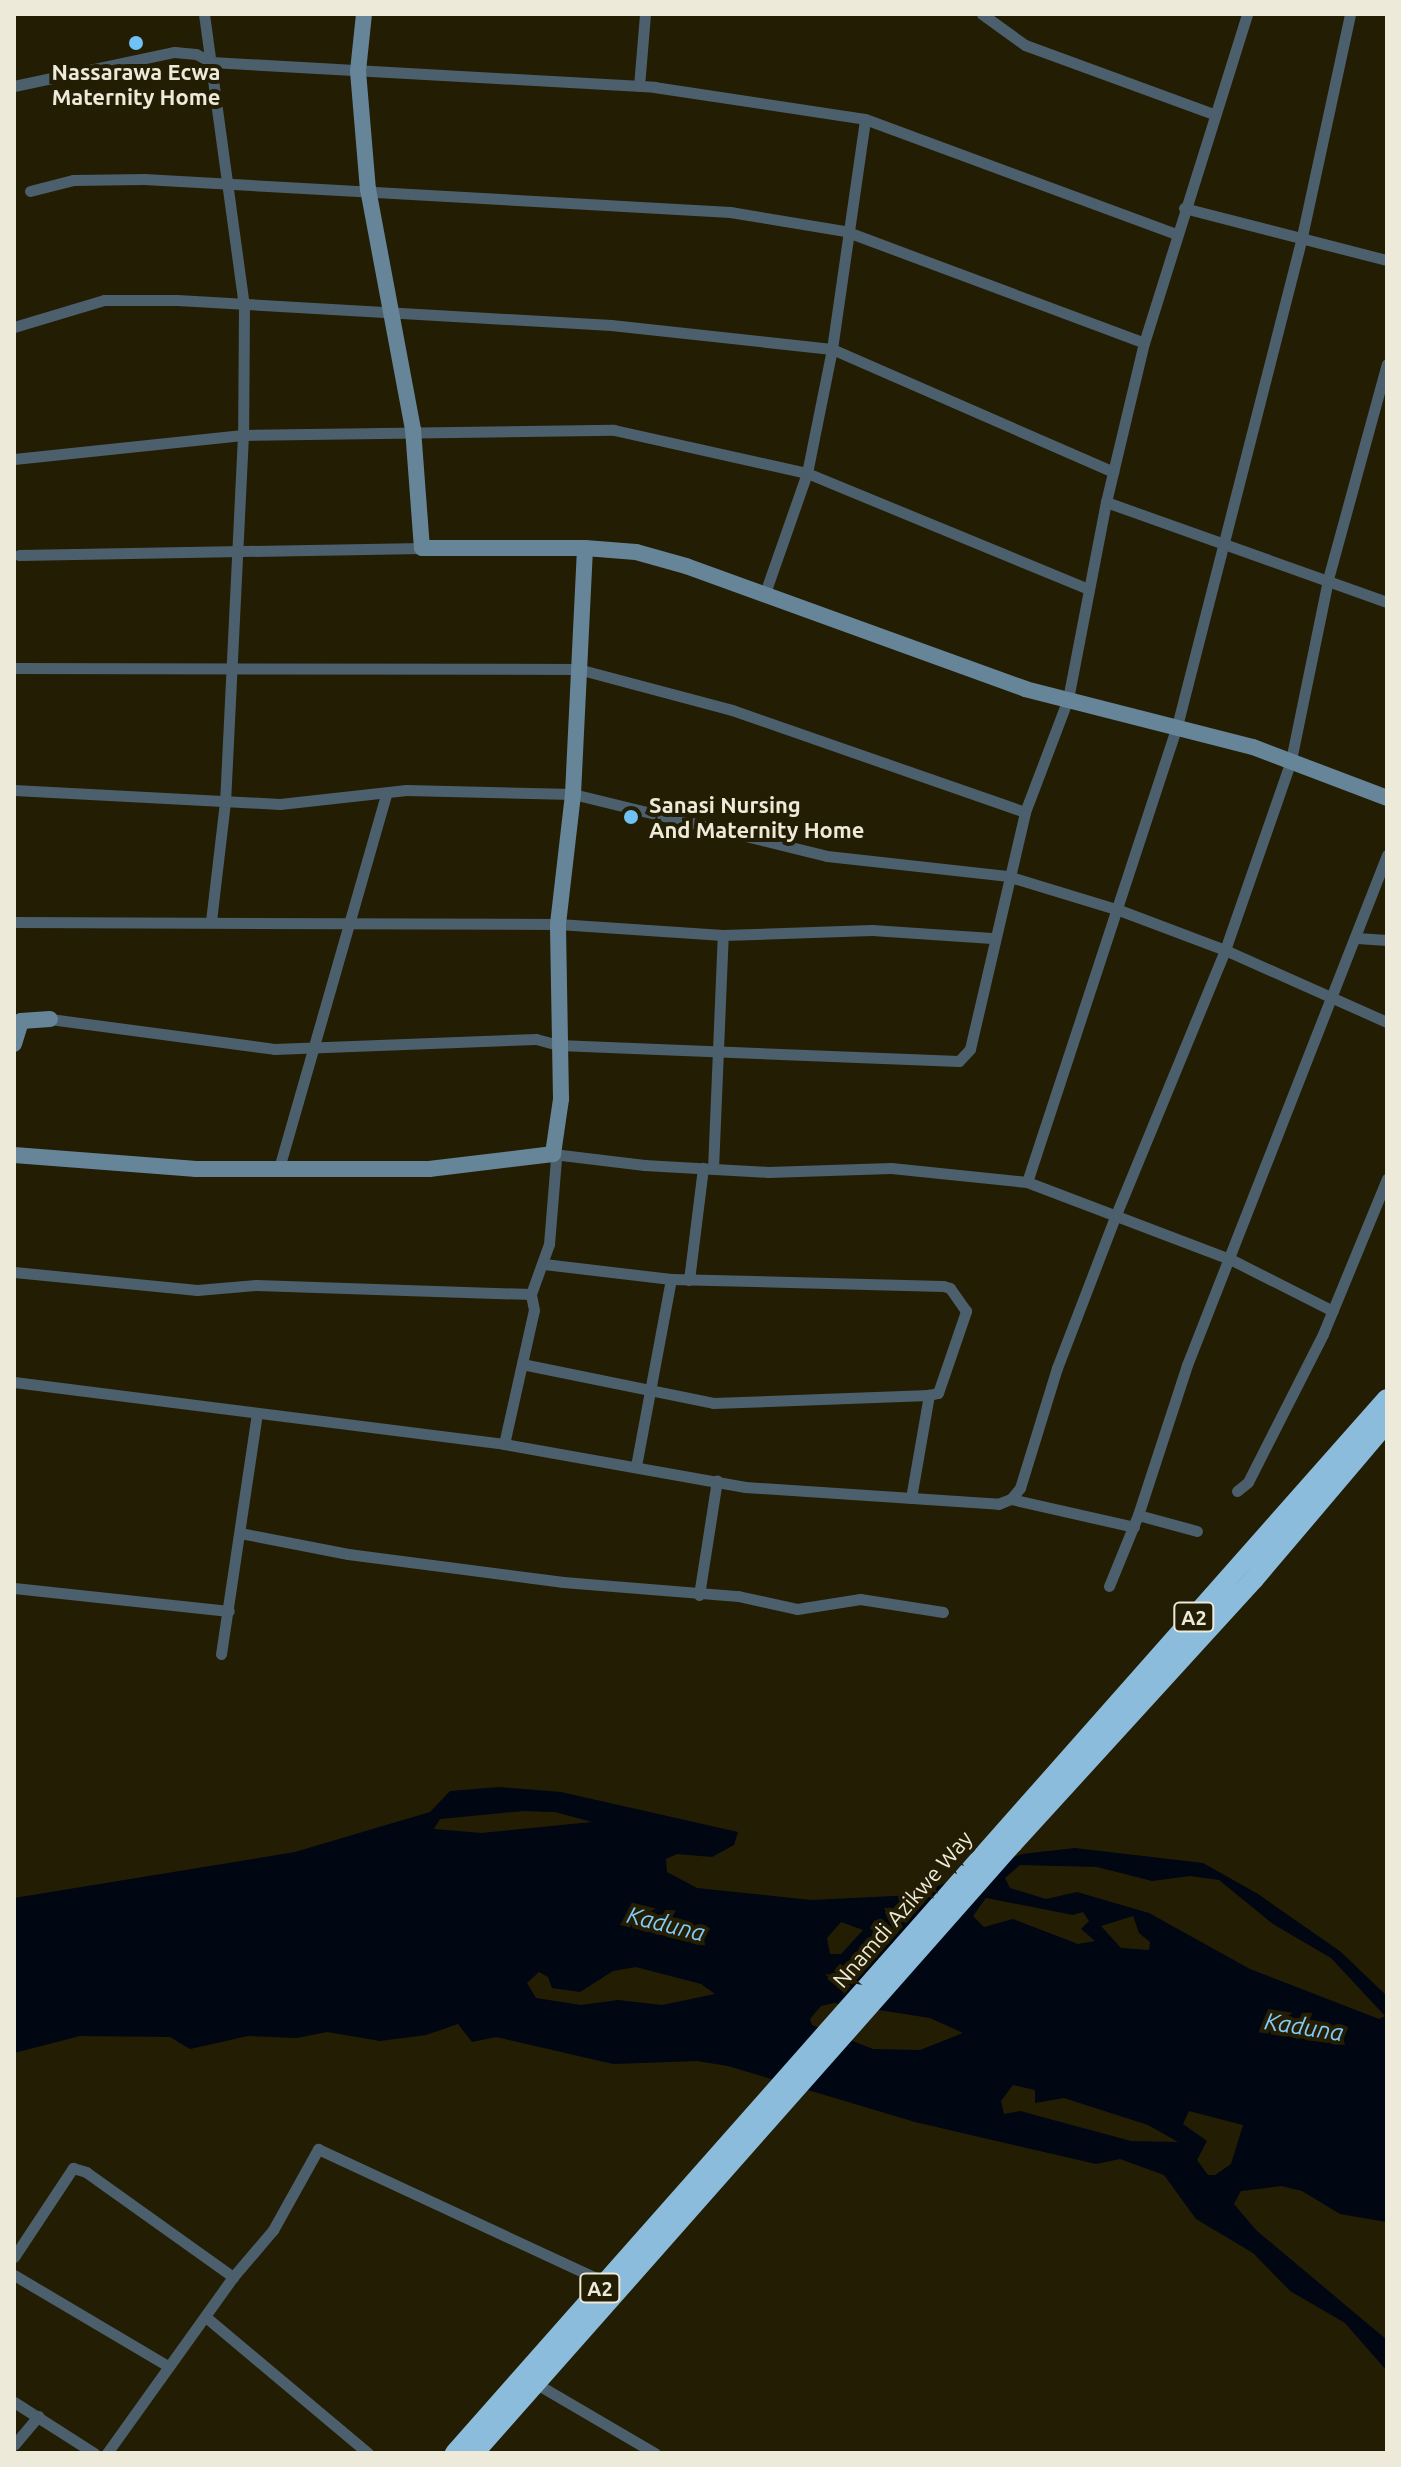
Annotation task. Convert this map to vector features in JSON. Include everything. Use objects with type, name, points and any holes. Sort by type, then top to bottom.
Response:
[{"type":"highway","name":"Nnamdi Azikwe Way","points":[[474,2453],[751,2127],[1387,1399]]},
{"type":"highway","name":"Nnamdi Azikwe Way","points":[[1006,1838],[1254,1579],[1387,1422]]},
{"type":"highway","name":"Nnamdi Azikwe Way","points":[[455,2453],[605,2282],[751,2127]]},
{"type":"street","points":[[204,14],[244,307],[243,435],[232,672],[225,802],[211,921]]},
{"type":"street","points":[[364,14],[358,71],[368,189],[413,429],[422,548]]},
{"type":"street","points":[[639,86],[645,14]]},
{"type":"street","points":[[982,14],[1025,45],[1214,114]]},
{"type":"street","points":[[14,1044],[21,1021],[50,1019],[274,1049],[536,1039],[558,1045],[959,1061],[970,1049],[992,938],[1025,812],[1068,699],[1106,502],[1144,343],[1247,14]]},
{"type":"street","points":[[1027,1182],[1177,726],[1220,545],[1301,241],[1350,14]]},
{"type":"street","points":[[14,86],[174,52],[196,54],[211,62],[639,86],[865,119],[1176,234]]},
{"type":"street","points":[[765,593],[807,473],[832,349],[845,231],[865,119]]},
{"type":"street","points":[[30,191],[73,180],[227,183],[730,212],[845,231],[1144,343]]},
{"type":"street","points":[[1184,208],[1301,241],[1387,260]]},
{"type":"street","points":[[14,327],[104,300],[611,325],[832,349],[1113,472]]},
{"type":"street","points":[[14,1382],[504,1444],[789,1491],[998,1504],[1011,1499],[1020,1488],[1057,1368],[1115,1217],[1225,950],[1291,760],[1328,579],[1387,364]]},
{"type":"street","points":[[14,459],[243,435],[413,429],[614,430],[807,473],[1089,589]]},
{"type":"street","points":[[1106,502],[1387,602]]},
{"type":"street","points":[[19,555],[236,554],[422,548],[585,548],[636,552],[765,593],[865,633],[1068,699],[1177,726],[1291,760],[1387,798]]},
{"type":"street","points":[[504,1444],[534,1310],[531,1294],[544,1264],[561,1099],[558,924],[573,794],[585,548]]},
{"type":"street","points":[[14,668],[232,672],[578,669],[732,710],[1025,812]]},
{"type":"street","points":[[14,790],[225,802],[319,802],[386,794],[573,794],[827,856],[1007,876],[1119,910],[1225,950],[1387,1022]]},
{"type":"street","points":[[279,1168],[311,1047],[352,922],[386,794]]},
{"type":"street","points":[[1109,1586],[1136,1521],[1187,1365],[1334,1000],[1387,855]]},
{"type":"street","points":[[14,922],[558,924],[723,935],[872,930],[992,938]]},
{"type":"street","points":[[689,1280],[708,1169],[723,935]]},
{"type":"street","points":[[1357,938],[1387,940]]},
{"type":"street","points":[[14,1155],[196,1169],[429,1169],[555,1156],[708,1169],[891,1168],[1027,1182],[1230,1259],[1333,1311]]},
{"type":"street","points":[[1237,1491],[1248,1482],[1333,1311],[1387,1179]]},
{"type":"street","points":[[522,1364],[649,1394],[727,1404],[929,1395],[938,1393],[966,1311],[950,1288],[671,1279],[544,1264]]},
{"type":"street","points":[[14,1272],[197,1290],[256,1285],[531,1294]]},
{"type":"street","points":[[636,1466],[671,1279]]},
{"type":"street","points":[[911,1498],[929,1395]]},
{"type":"street","points":[[221,1654],[257,1414]]},
{"type":"street","points":[[699,1595],[717,1480]]},
{"type":"street","points":[[1011,1499],[1197,1531]]},
{"type":"street","points":[[240,1533],[348,1554],[699,1595],[738,1596],[797,1609],[860,1599],[943,1612]]},
{"type":"street","points":[[14,1588],[229,1611]]},
{"type":"street","points":[[107,2453],[168,2366],[207,2318],[233,2277],[273,2230],[318,2149],[605,2282]]},
{"type":"street","points":[[14,2257],[73,2168],[86,2172],[233,2277]]},
{"type":"street","points":[[14,2275],[168,2366]]},
{"type":"street","points":[[207,2318],[368,2453]]},
{"type":"street","points":[[535,2383],[655,2453]]},
{"type":"street","points":[[14,2402],[94,2453]]},
{"type":"street","points":[[14,2445],[38,2416]]},
{"type":"water","name":"Kaduna","points":[[499,1787],[561,1792],[738,1832],[734,1845],[712,1857],[677,1854],[666,1859],[667,1872],[697,1888],[811,1900],[915,1895],[1022,1854],[1075,1848],[1203,1863],[1258,1894],[1341,1952],[1387,1996],[1387,2222],[1340,2214],[1302,2191],[1281,2186],[1241,2191],[1234,2204],[1256,2230],[1387,2340],[1387,2371],[1345,2323],[1290,2291],[1253,2253],[1196,2219],[1164,2175],[1120,2159],[1096,2164],[915,2122],[728,2066],[697,2061],[613,2064],[496,2037],[472,2042],[458,2024],[426,2035],[380,2041],[327,2032],[297,2038],[248,2036],[190,2049],[170,2037],[80,2036],[14,2053],[14,1898],[295,1852],[430,1812],[450,1791]],"holes":[[[524,1811],[555,1812],[592,1822],[481,1833],[434,1829],[440,1819]],[[1020,1865],[1097,1867],[1152,1881],[1190,1876],[1219,1880],[1273,1924],[1331,1958],[1385,2016],[1379,2019],[1250,1969],[1149,1913],[1077,1892],[1046,1899],[1010,1888],[1005,1878]],[[986,1898],[1073,1915],[1083,1912],[1089,1921],[1081,1929],[1095,1941],[1078,1944],[1013,1919],[984,1927],[973,1916]],[[1133,1916],[1139,1933],[1150,1942],[1149,1950],[1121,1948],[1101,1926]],[[841,1922],[863,1930],[841,1954],[830,1954],[827,1938]],[[636,1967],[701,1984],[715,1994],[662,2005],[618,2000],[581,2005],[536,1998],[527,1983],[539,1972],[548,1977],[552,1988],[580,1992],[613,1971]],[[834,2003],[930,2018],[963,2033],[920,2050],[873,2049],[812,2025],[810,2019],[821,2006]],[[1013,2085],[1035,2090],[1035,2103],[1064,2098],[1148,2125],[1178,2142],[1131,2141],[1020,2111],[1004,2114],[1001,2101]],[[1189,2111],[1243,2125],[1231,2164],[1215,2175],[1208,2175],[1197,2160],[1207,2141],[1183,2124]]]},
{"type":"place","name":"Nassarawa Ecwa Maternity Home","points":[[136,43]]},
{"type":"place","name":"Sanasi Nursing And Maternity Home","points":[[631,817]]}]
